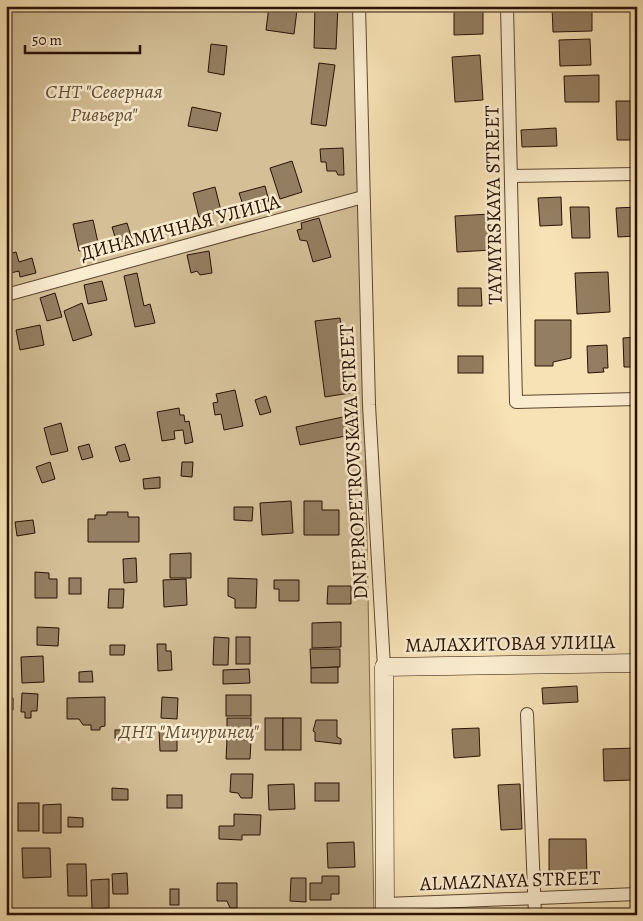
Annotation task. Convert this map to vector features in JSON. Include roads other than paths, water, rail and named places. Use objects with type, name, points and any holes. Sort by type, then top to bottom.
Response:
[{"type":"street","name":"DNEPROPETROVSKAYA STREET","points":[[359,6],[369,406],[384,666],[386,910]]},
{"type":"street","name":"TAYMYRSKAYA STREET","points":[[507,6],[516,402],[637,400]]},
{"type":"street","points":[[511,176],[637,174]]},
{"type":"street","name":"ДИНАМИЧНАЯ УЛИЦА","points":[[6,295],[363,197]]},
{"type":"street","name":"МАЛАХИТОВАЯ УЛИЦА","points":[[384,666],[637,663]]},
{"type":"street","points":[[527,714],[535,915]]},
{"type":"street","name":"ALMAZNAYA STREET","points":[[386,910],[535,897],[637,894]]},
{"type":"park label","name":"СНТ \"Северная Ривьера\"","points":[[104,102]]},
{"type":"park label","name":"ДНТ \"Мичуринец\"","points":[[189,731]]}]
